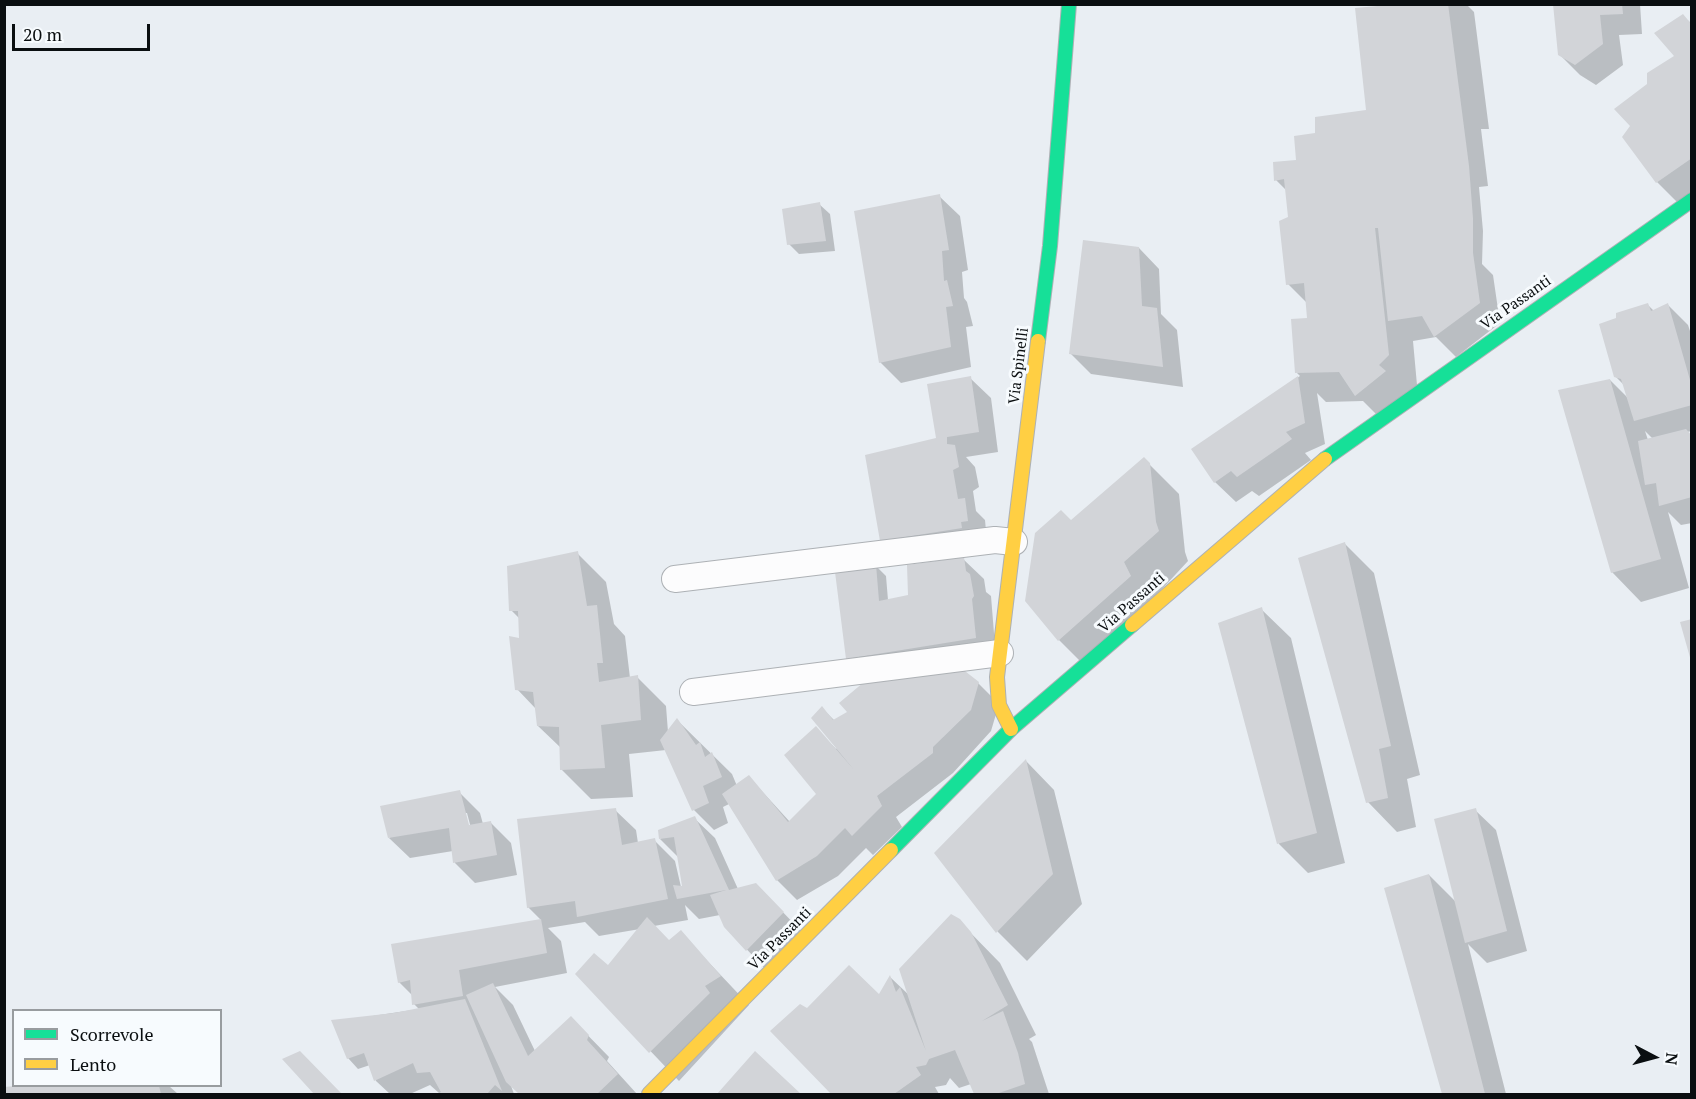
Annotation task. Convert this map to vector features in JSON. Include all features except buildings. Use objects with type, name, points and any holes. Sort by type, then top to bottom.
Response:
[{"type":"street","name":"Via Spinelli","points":[[1011,729],[999,705],[997,676],[1050,246],[1069,4]]},
{"type":"street","name":"Via Passanti","points":[[649,1095],[1011,729],[1328,456],[1692,200]]},
{"type":"lane","points":[[675,579],[995,540],[1014,542]]},
{"type":"lane","points":[[693,692],[1000,653]]},
{"type":"traffic: fast","points":[[1038,341],[1050,246],[1069,4]]},
{"type":"traffic: fast","points":[[1325,459],[1692,200]]},
{"type":"traffic: fast","points":[[891,850],[1011,729],[1132,625]]},
{"type":"traffic: slow","points":[[1011,729],[999,705],[997,677],[1038,341]]},
{"type":"traffic: slow","points":[[1132,625],[1325,459]]},
{"type":"traffic: slow","points":[[649,1094],[891,850]]}]
